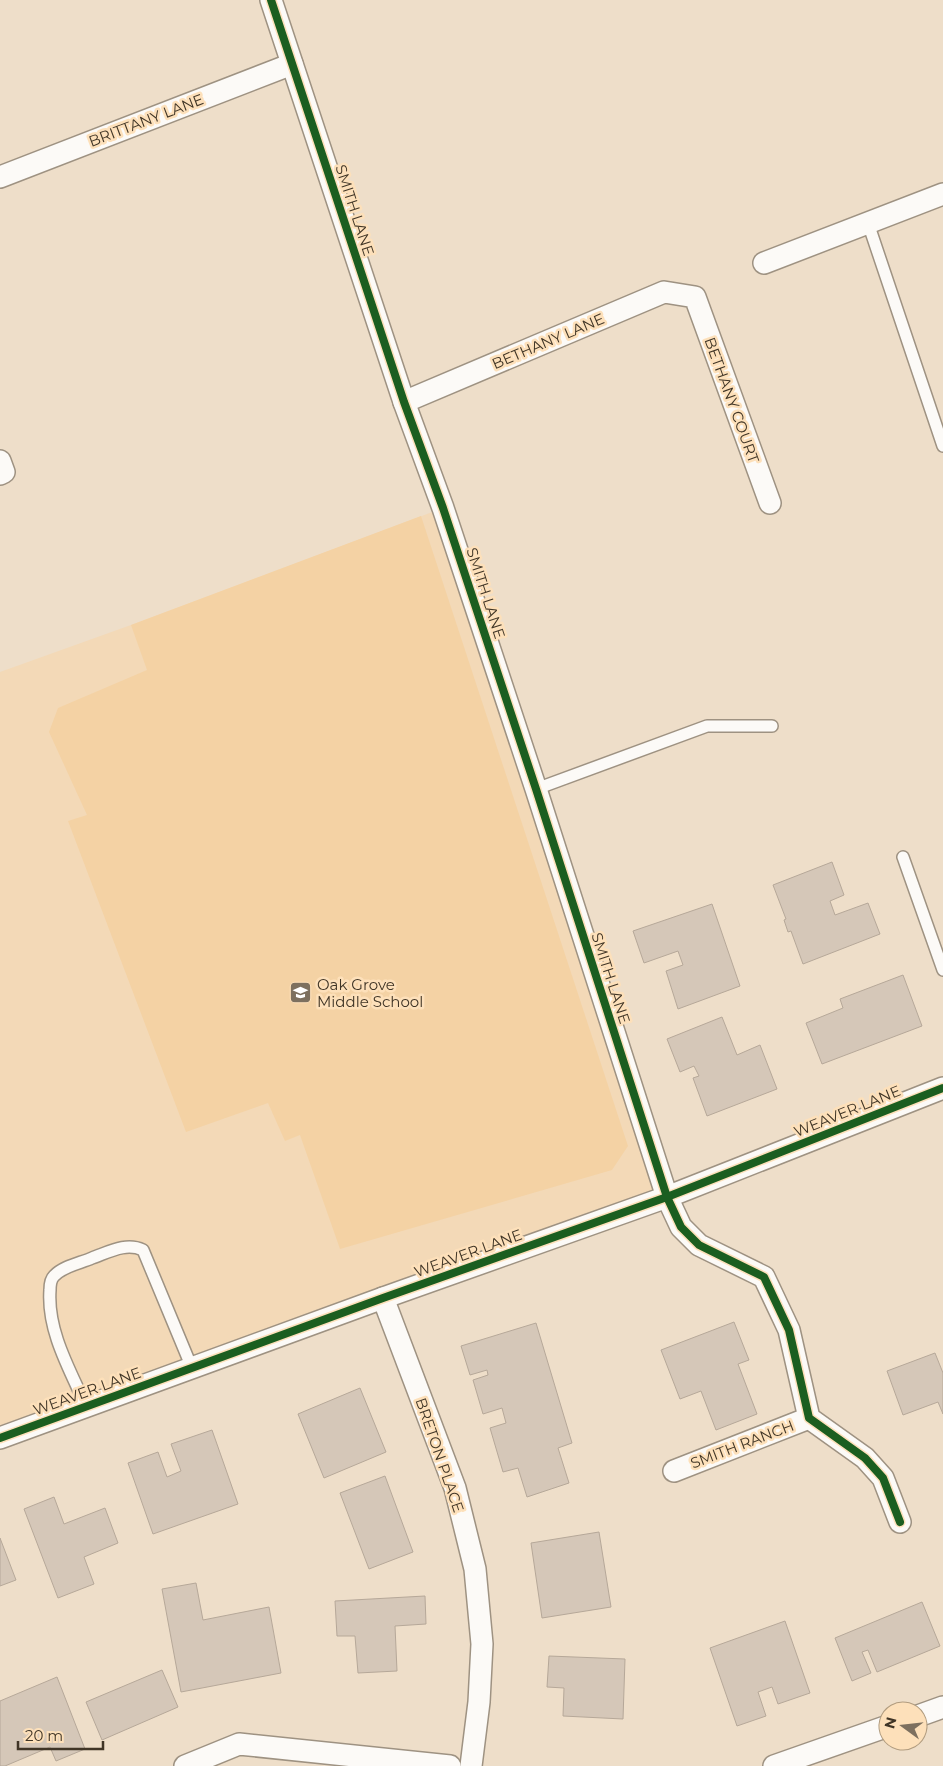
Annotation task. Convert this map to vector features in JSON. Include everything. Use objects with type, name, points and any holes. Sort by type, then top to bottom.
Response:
[{"type":"street","name":"SMITH LANE","points":[[271,0],[404,402],[443,508],[536,789],[667,1197]]},
{"type":"street","name":"BRITTANY LANE","points":[[0,177],[292,64]]},
{"type":"street","points":[[764,263],[943,194]]},
{"type":"street","name":"BETHANY LANE","points":[[404,402],[664,292],[695,297]]},
{"type":"street","name":"BETHANY COURT","points":[[695,297],[770,503]]},
{"type":"street","points":[[0,461],[4,472],[0,474]]},
{"type":"street","name":"WEAVER LANE","points":[[0,1438],[383,1298],[667,1197],[943,1088]]},
{"type":"street","name":"SMITH RANCH","points":[[667,1197],[681,1227],[699,1245],[764,1277],[788,1330],[809,1418],[866,1458],[883,1478],[900,1522]]},
{"type":"street","name":"BRETON PLACE","points":[[383,1298],[455,1488],[475,1569],[482,1644],[480,1702],[471,1766]]},
{"type":"street","name":"SMITH RANCH","points":[[674,1471],[809,1418]]},
{"type":"street","points":[[928,1712],[943,1707]]},
{"type":"street","points":[[774,1766],[878,1730]]},
{"type":"street","points":[[185,1766],[239,1744],[450,1766]]},
{"type":"lane","points":[[868,223],[943,446]]},
{"type":"lane","points":[[536,789],[706,726],[772,726]]},
{"type":"lane","points":[[903,856],[943,970]]},
{"type":"lane","points":[[86,1406],[63,1355],[54,1328],[49,1303],[50,1286],[54,1276],[65,1269],[122,1247],[137,1247],[143,1250],[192,1368]]},
{"type":"shaded area","name":"Oak Grove Middle School","points":[[443,508],[667,1197],[0,1438],[0,672]]},
{"type":"shaded area","name":"Oak Grove Middle School","points":[[421,516],[628,1146],[612,1170],[340,1249],[300,1135],[285,1141],[268,1103],[186,1132],[68,821],[87,815],[49,732],[58,708],[147,670],[131,625]]},
{"type":"building","points":[[832,862],[844,895],[830,901],[835,915],[868,903],[880,934],[803,964],[791,931],[788,932],[784,920],[786,919],[773,885]]},
{"type":"building","points":[[712,904],[740,986],[678,1009],[666,971],[683,965],[678,951],[644,963],[633,931]]},
{"type":"building","points":[[903,975],[922,1026],[822,1064],[806,1023],[843,1008],[840,999]]},
{"type":"building","points":[[722,1017],[737,1055],[760,1045],[777,1089],[707,1116],[693,1078],[699,1076],[694,1066],[680,1072],[667,1039]]},
{"type":"building","points":[[734,1322],[749,1360],[738,1364],[757,1414],[716,1430],[701,1391],[680,1399],[661,1350]]},
{"type":"building","points":[[536,1323],[572,1443],[558,1448],[569,1483],[527,1497],[518,1468],[503,1472],[490,1428],[506,1423],[502,1408],[483,1414],[473,1380],[488,1375],[487,1370],[470,1375],[461,1346]]},
{"type":"building","points":[[935,1353],[943,1373],[943,1414],[938,1402],[903,1415],[887,1371]]},
{"type":"building","points":[[360,1388],[386,1452],[324,1478],[298,1414]]},
{"type":"building","points":[[212,1430],[238,1504],[153,1534],[128,1463],[158,1452],[167,1477],[181,1471],[171,1444]]},
{"type":"building","points":[[385,1476],[413,1552],[369,1569],[340,1493]]},
{"type":"building","points":[[54,1497],[64,1524],[105,1508],[118,1543],[84,1557],[94,1584],[58,1598],[24,1509]]},
{"type":"building","points":[[599,1532],[611,1607],[542,1618],[531,1543]]},
{"type":"building","points":[[0,1538],[16,1580],[0,1586]]},
{"type":"building","points":[[196,1583],[203,1620],[269,1607],[281,1673],[181,1692],[162,1589]]},
{"type":"building","points":[[425,1596],[426,1624],[395,1626],[397,1671],[358,1673],[355,1636],[337,1636],[335,1601]]},
{"type":"building","points":[[922,1602],[940,1646],[877,1672],[868,1650],[862,1652],[871,1673],[852,1681],[835,1638]]},
{"type":"building","points":[[785,1621],[810,1693],[778,1704],[772,1687],[758,1692],[766,1716],[737,1726],[710,1648]]},
{"type":"building","points":[[549,1656],[625,1659],[623,1719],[563,1716],[564,1688],[547,1687]]},
{"type":"building","points":[[162,1670],[178,1707],[102,1740],[86,1702]]},
{"type":"building","points":[[57,1677],[85,1749],[56,1761],[50,1747],[5,1766],[0,1766],[0,1701]]},
{"type":"cycle path","points":[[271,0],[404,402],[443,508],[536,789],[667,1197],[681,1227],[699,1245],[764,1277],[789,1330],[809,1418],[865,1458],[883,1478],[900,1522]]},
{"type":"cycle path","points":[[0,1438],[383,1298],[667,1197],[943,1088]]},
{"type":"place","name":"Oak Grove Middle School","points":[[301,993]]}]
